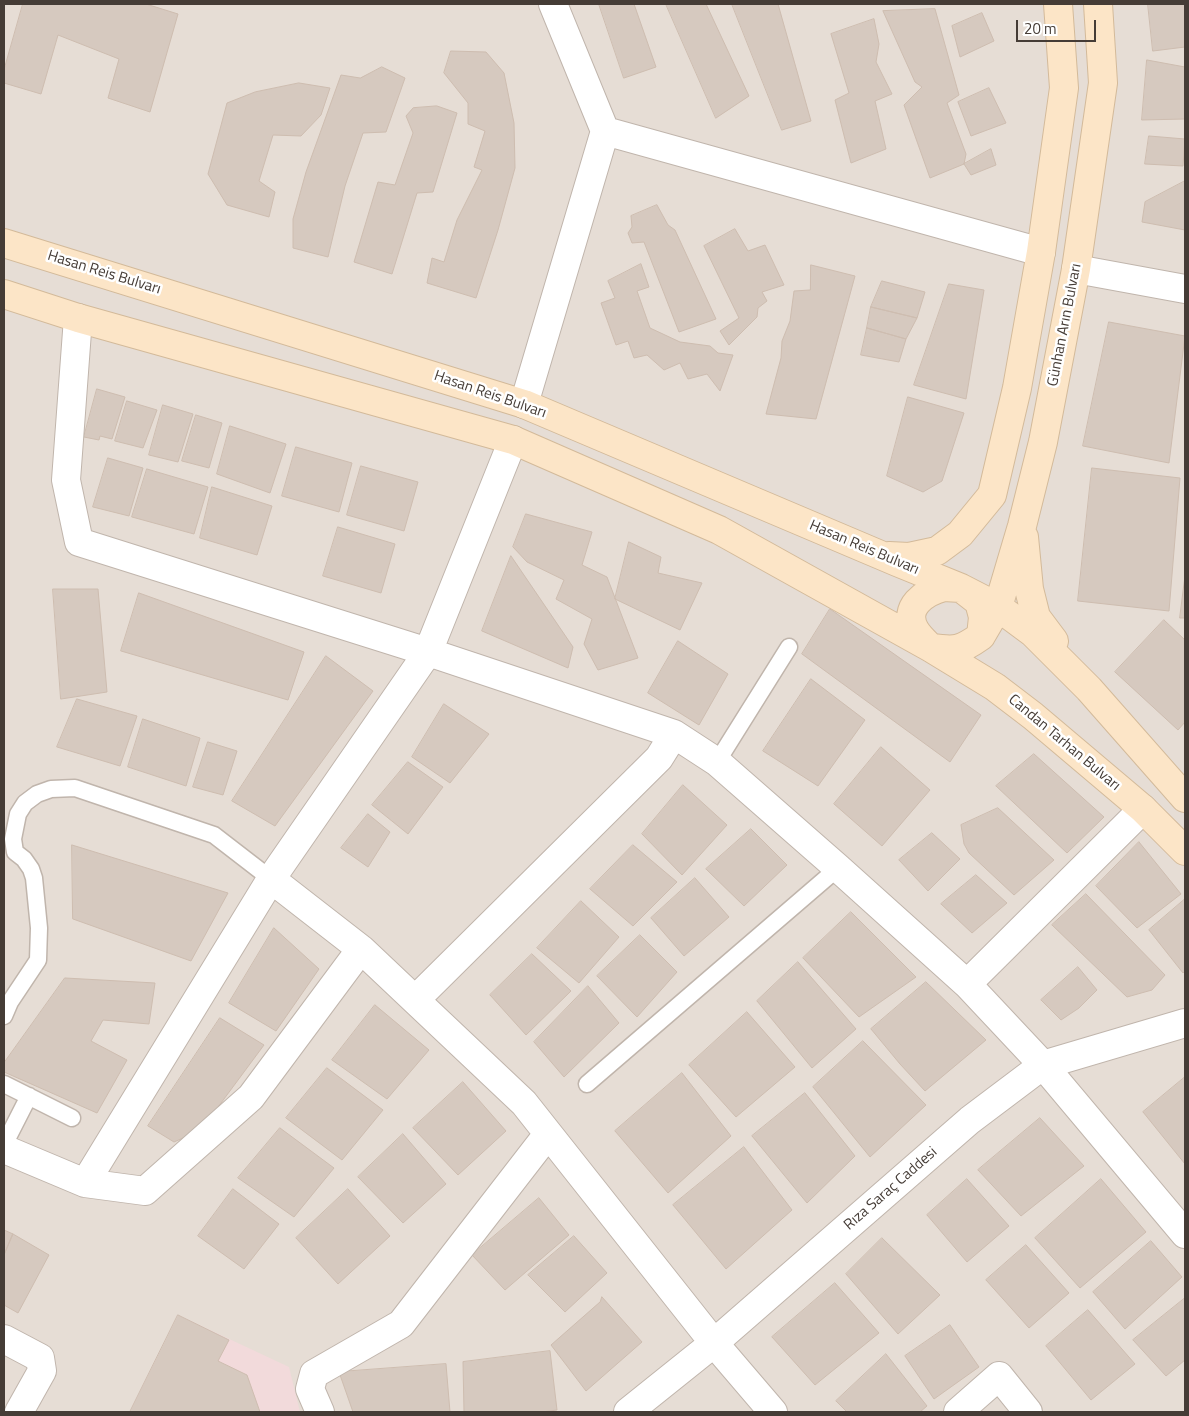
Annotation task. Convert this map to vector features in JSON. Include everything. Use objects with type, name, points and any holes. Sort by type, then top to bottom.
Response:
[{"type":"main road","points":[[931,648],[914,629],[912,616],[916,601],[975,528],[992,495],[1017,388],[1041,252],[1064,88],[1058,4]]},
{"type":"main road","name":"Günhan Arın Bulvarı","points":[[981,636],[998,607],[1022,526],[1043,442],[1076,269],[1102,84],[1098,4]]},
{"type":"main road","name":"Hasan Reis Bulvarı","points":[[4,243],[524,404],[961,588]]},
{"type":"main road","points":[[4,294],[78,318],[513,440],[719,530],[931,648],[951,650],[964,648],[981,636],[984,617],[979,602],[961,588]]},
{"type":"main road","points":[[879,555],[909,557],[936,551],[960,534],[992,495]]},
{"type":"main road","points":[[1022,526],[1027,550],[1029,589],[1036,617],[1089,689]]},
{"type":"main road","points":[[916,601],[931,591],[944,587],[961,588],[998,607],[1033,633],[1089,689],[1185,798]]},
{"type":"main road","name":"Candan Tarhan Bulvarı","points":[[931,648],[995,687],[1033,716],[1143,809],[1185,851]]},
{"type":"street","points":[[524,404],[605,131],[553,4]]},
{"type":"street","points":[[605,131],[1041,252]]},
{"type":"street","points":[[1076,269],[1185,289]]},
{"type":"street","points":[[78,318],[66,480],[80,542],[428,652],[674,734],[717,762],[967,984],[1043,1065],[1185,1234]]},
{"type":"street","points":[[85,1183],[271,879],[428,652],[513,440]]},
{"type":"street","points":[[415,1000],[658,758],[674,734]]},
{"type":"street","points":[[967,984],[1143,809]]},
{"type":"street","points":[[271,879],[361,948],[524,1104],[714,1343],[773,1412]]},
{"type":"street","points":[[4,1147],[85,1183],[144,1191],[251,1097],[361,948]]},
{"type":"street","name":"Rıza Saraç Caddesi","points":[[628,1412],[714,1343],[970,1120],[1043,1065],[1185,1023]]},
{"type":"street","points":[[320,1412],[310,1388],[314,1374],[401,1324],[548,1134]]},
{"type":"street","points":[[4,1339],[40,1358],[42,1371],[18,1412]]},
{"type":"street","points":[[958,1412],[999,1376],[1028,1412]]},
{"type":"lane","points":[[717,762],[789,647]]},
{"type":"lane","points":[[4,1016],[10,1002],[38,960],[39,928],[34,878],[31,869],[24,859],[15,852],[13,839],[18,814],[25,803],[37,794],[51,789],[75,788],[214,835],[271,879]]},
{"type":"lane","points":[[588,1084],[838,868]]},
{"type":"lane","points":[[4,1084],[72,1118]]},
{"type":"lane","points":[[4,1147],[29,1096]]},
{"type":"shaded area","points":[[4,4],[1185,4],[1185,1412],[4,1412]]},
{"type":"shaded area","points":[[178,1315],[289,1367],[300,1412],[130,1412]]},
{"type":"building","points":[[23,4],[146,4],[178,14],[150,112],[108,98],[119,59],[58,35],[41,94],[4,83],[4,70]]},
{"type":"building","points":[[599,4],[634,4],[656,67],[624,78]]},
{"type":"building","points":[[666,4],[706,4],[749,96],[716,118]]},
{"type":"building","points":[[732,4],[778,4],[811,121],[782,130]]},
{"type":"building","points":[[1148,4],[1185,4],[1185,47],[1153,51]]},
{"type":"building","points":[[935,9],[959,95],[947,103],[966,154],[964,164],[930,178],[904,105],[922,87],[915,82],[883,11]]},
{"type":"building","points":[[982,13],[994,41],[960,57],[952,26]]},
{"type":"building","points":[[874,19],[879,44],[876,62],[892,94],[875,101],[886,149],[851,163],[835,100],[849,93],[831,34]]},
{"type":"building","points":[[451,51],[486,52],[504,73],[514,123],[515,168],[498,230],[476,298],[427,283],[432,258],[444,262],[457,220],[482,170],[474,167],[485,131],[468,124],[468,103],[444,73]]},
{"type":"building","points":[[1147,60],[1185,67],[1185,119],[1142,120]]},
{"type":"building","points":[[382,67],[405,78],[386,132],[363,133],[345,186],[328,257],[293,248],[293,219],[306,172],[341,75],[360,78]]},
{"type":"building","points":[[299,83],[330,88],[321,115],[301,136],[273,135],[259,181],[275,192],[269,217],[227,205],[208,174],[227,103],[255,92]]},
{"type":"building","points":[[989,88],[1006,123],[971,136],[958,102]]},
{"type":"building","points":[[437,106],[457,113],[433,192],[417,193],[392,274],[354,262],[378,182],[395,185],[413,133],[406,116],[413,108]]},
{"type":"building","points":[[1149,136],[1185,139],[1183,166],[1145,164]]},
{"type":"building","points":[[991,149],[996,165],[971,175],[964,164]]},
{"type":"building","points":[[1185,181],[1185,230],[1142,222],[1145,202]]},
{"type":"building","points":[[657,205],[668,225],[675,230],[716,319],[679,332],[644,242],[632,243],[628,233],[632,227],[631,216]]},
{"type":"building","points":[[735,229],[748,251],[765,245],[784,285],[762,292],[767,301],[758,308],[757,317],[729,345],[720,331],[739,318],[704,246]]},
{"type":"building","points":[[641,264],[649,287],[637,291],[650,328],[680,342],[710,346],[718,353],[733,355],[720,391],[707,374],[688,379],[680,363],[664,370],[647,355],[634,358],[628,341],[616,345],[601,303],[615,298],[608,281]]},
{"type":"building","points":[[811,265],[855,276],[816,419],[766,414],[781,358],[782,341],[790,321],[794,291],[810,290]]},
{"type":"building","points":[[882,281],[925,292],[917,318],[871,307]]},
{"type":"building","points":[[949,284],[984,290],[966,399],[914,385]]},
{"type":"building","points":[[871,307],[917,318],[906,339],[867,328]]},
{"type":"building","points":[[1109,322],[1185,336],[1169,463],[1083,446]]},
{"type":"building","points":[[867,328],[906,339],[899,362],[861,355]]},
{"type":"building","points":[[97,389],[125,397],[112,439],[100,436],[99,440],[84,437]]},
{"type":"building","points":[[908,397],[964,413],[942,481],[923,492],[887,476]]},
{"type":"building","points":[[127,401],[157,410],[143,448],[115,441]]},
{"type":"building","points":[[163,405],[193,414],[178,462],[149,455]]},
{"type":"building","points":[[196,415],[222,423],[209,468],[182,461]]},
{"type":"building","points":[[230,426],[286,444],[270,493],[217,474]]},
{"type":"building","points":[[296,447],[352,463],[339,512],[282,496]]},
{"type":"building","points":[[108,458],[143,468],[129,516],[93,507]]},
{"type":"building","points":[[361,466],[418,482],[404,531],[347,515]]},
{"type":"building","points":[[1092,468],[1180,478],[1169,611],[1078,601]]},
{"type":"building","points":[[147,469],[208,487],[194,534],[132,517]]},
{"type":"building","points":[[212,487],[272,506],[257,555],[200,538]]},
{"type":"building","points":[[526,514],[592,532],[582,565],[607,577],[638,658],[598,670],[584,644],[592,619],[556,599],[564,580],[527,562],[513,547]]},
{"type":"building","points":[[338,527],[395,544],[381,593],[323,576]]},
{"type":"building","points":[[629,542],[661,557],[658,573],[702,583],[680,630],[615,599]]},
{"type":"building","points":[[511,556],[573,647],[568,668],[482,631]]},
{"type":"building","points":[[1185,576],[1185,618],[1180,618]]},
{"type":"building","points":[[53,589],[98,589],[107,692],[61,699]]},
{"type":"building","points":[[139,593],[304,652],[288,700],[121,651]]},
{"type":"building","points":[[830,609],[981,715],[950,762],[802,654]]},
{"type":"building","points":[[1164,620],[1185,640],[1185,722],[1178,730],[1115,672]]},
{"type":"building","points":[[678,641],[728,674],[699,725],[648,693]]},
{"type":"building","points":[[326,656],[373,691],[275,826],[232,801]]},
{"type":"building","points":[[811,679],[865,720],[818,786],[763,751]]},
{"type":"building","points":[[77,699],[137,716],[120,766],[57,747]]},
{"type":"building","points":[[444,704],[489,734],[450,783],[412,757]]},
{"type":"building","points":[[143,719],[200,738],[186,786],[128,767]]},
{"type":"building","points":[[208,742],[237,751],[223,795],[193,787]]},
{"type":"building","points":[[881,747],[930,790],[882,846],[834,804]]},
{"type":"building","points":[[1034,754],[1104,817],[1067,853],[996,786]]},
{"type":"building","points":[[408,762],[443,787],[408,834],[372,805]]},
{"type":"building","points":[[683,785],[727,825],[682,875],[642,834]]},
{"type":"building","points":[[998,808],[1054,860],[1014,895],[969,853],[964,844],[961,825]]},
{"type":"building","points":[[368,814],[390,832],[368,867],[341,848]]},
{"type":"building","points":[[751,829],[787,865],[744,906],[706,869]]},
{"type":"building","points":[[932,833],[960,859],[928,891],[899,860]]},
{"type":"building","points":[[1139,842],[1181,894],[1137,928],[1096,886]]},
{"type":"building","points":[[72,845],[228,893],[191,961],[73,919]]},
{"type":"building","points":[[633,845],[677,882],[633,926],[590,889]]},
{"type":"building","points":[[976,875],[1007,903],[972,933],[941,904]]},
{"type":"building","points":[[695,878],[729,917],[684,956],[651,918]]},
{"type":"building","points":[[1086,894],[1165,975],[1152,990],[1127,997],[1052,925]]},
{"type":"building","points":[[1185,899],[1185,971],[1183,973],[1149,930]]},
{"type":"building","points":[[581,901],[619,937],[579,983],[537,948]]},
{"type":"building","points":[[851,912],[916,977],[859,1017],[803,958]]},
{"type":"building","points":[[274,928],[319,969],[276,1031],[229,1003]]},
{"type":"building","points":[[640,935],[677,972],[637,1017],[597,976]]},
{"type":"building","points":[[532,954],[571,991],[526,1035],[490,995]]},
{"type":"building","points":[[798,962],[856,1029],[812,1068],[757,1001]]},
{"type":"building","points":[[1078,967],[1097,990],[1079,1008],[1061,1020],[1041,1000]]},
{"type":"building","points":[[65,978],[155,983],[149,1024],[103,1020],[91,1041],[127,1060],[97,1113],[4,1072],[4,1063]]},
{"type":"building","points":[[926,982],[986,1040],[925,1091],[871,1029]]},
{"type":"building","points":[[588,986],[619,1023],[564,1077],[534,1042]]},
{"type":"building","points":[[375,1005],[429,1050],[387,1099],[332,1060]]},
{"type":"building","points":[[747,1012],[795,1067],[736,1117],[689,1065]]},
{"type":"building","points":[[220,1018],[264,1045],[201,1130],[174,1142],[148,1126]]},
{"type":"building","points":[[863,1041],[926,1105],[870,1157],[813,1087]]},
{"type":"building","points":[[327,1068],[383,1110],[342,1160],[286,1118]]},
{"type":"building","points":[[682,1073],[731,1136],[668,1193],[615,1131]]},
{"type":"building","points":[[1185,1077],[1185,1164],[1143,1112]]},
{"type":"building","points":[[463,1082],[506,1131],[458,1175],[413,1128]]},
{"type":"building","points":[[805,1093],[855,1156],[807,1203],[752,1136]]},
{"type":"building","points":[[1040,1118],[1084,1166],[1021,1216],[978,1170]]},
{"type":"building","points":[[280,1128],[334,1168],[294,1217],[238,1178]]},
{"type":"building","points":[[403,1134],[446,1184],[403,1223],[358,1177]]},
{"type":"building","points":[[744,1147],[792,1210],[726,1269],[673,1205]]},
{"type":"building","points":[[967,1179],[1009,1226],[967,1262],[927,1215]]},
{"type":"building","points":[[1101,1179],[1146,1232],[1080,1288],[1035,1238]]},
{"type":"building","points":[[233,1189],[279,1224],[244,1269],[198,1236]]},
{"type":"building","points":[[348,1189],[390,1236],[338,1284],[296,1238]]},
{"type":"building","points":[[539,1198],[569,1235],[505,1290],[472,1255]]},
{"type":"building","points":[[4,1230],[13,1234],[4,1255]]},
{"type":"building","points":[[13,1234],[49,1255],[18,1313],[4,1305],[4,1255]]},
{"type":"building","points":[[574,1236],[607,1273],[565,1312],[528,1275]]},
{"type":"building","points":[[882,1238],[940,1295],[898,1334],[846,1274]]},
{"type":"building","points":[[1151,1241],[1182,1277],[1125,1329],[1093,1292]]},
{"type":"building","points":[[1026,1245],[1069,1293],[1029,1328],[986,1280]]},
{"type":"building","points":[[835,1283],[879,1333],[815,1385],[772,1337]]},
{"type":"building","points":[[602,1297],[642,1342],[586,1391],[551,1345],[600,1302]]},
{"type":"building","points":[[1185,1298],[1185,1360],[1166,1376],[1133,1340]]},
{"type":"building","points":[[1088,1310],[1135,1364],[1091,1400],[1046,1346]]},
{"type":"building","points":[[178,1315],[229,1340],[218,1361],[247,1375],[260,1412],[130,1412]]},
{"type":"building","points":[[950,1325],[979,1367],[934,1399],[905,1356]]},
{"type":"building","points":[[550,1351],[557,1410],[542,1412],[464,1412],[463,1362]]},
{"type":"building","points":[[886,1354],[927,1406],[920,1412],[847,1412],[836,1401]]},
{"type":"building","points":[[446,1364],[450,1412],[353,1412],[339,1372]]}]
